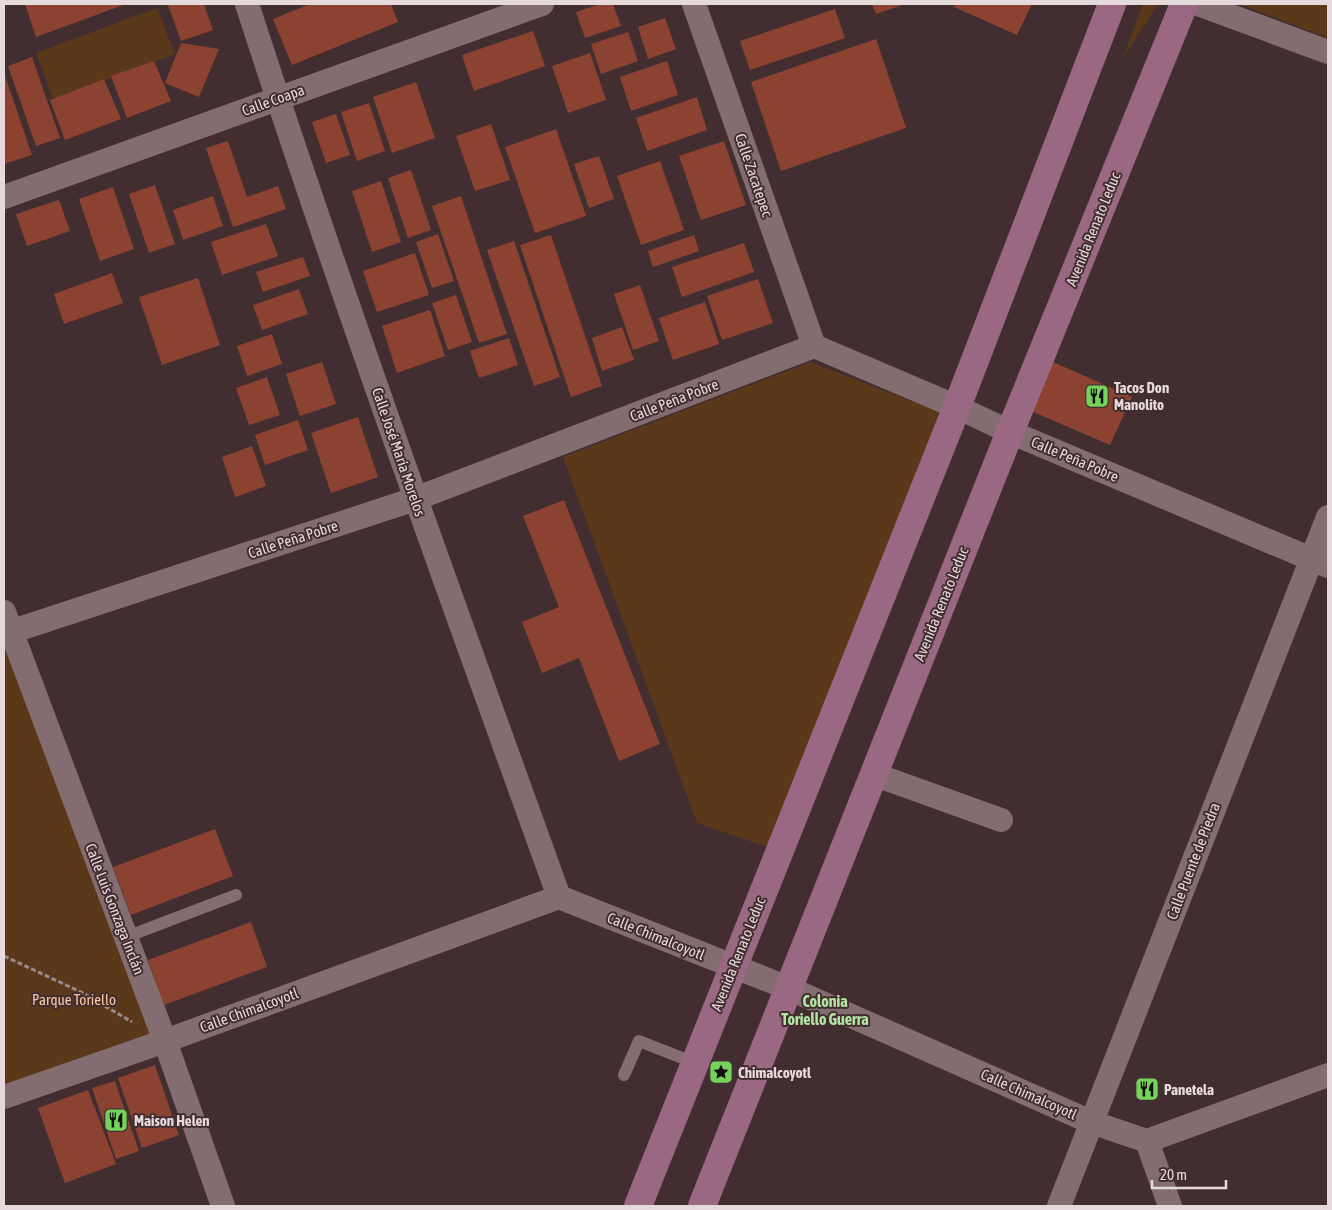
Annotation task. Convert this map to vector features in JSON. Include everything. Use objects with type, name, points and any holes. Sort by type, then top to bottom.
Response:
[{"type":"street","name":"Calle José María Morelos","points":[[247,4],[415,499],[559,897]]},
{"type":"street","name":"Calle Coapa","points":[[4,197],[542,4]]},
{"type":"street","name":"Calle Zacatepec","points":[[694,4],[814,346]]},
{"type":"street","name":"Avenida Renato Leduc","points":[[638,1206],[957,407],[1112,4]]},
{"type":"street","name":"Avenida Renato Leduc","points":[[702,1206],[1010,432],[1184,4]]},
{"type":"street","points":[[1198,4],[1328,52]]},
{"type":"street","name":"Calle Peña Pobre","points":[[6,626],[415,499],[814,346],[957,407],[1010,432],[1320,563]]},
{"type":"street","name":"Calle Puente de Piedra","points":[[1059,1206],[1091,1122],[1320,563],[1328,517]]},
{"type":"street","name":"Calle Luis Gonzaga Inclán","points":[[6,626],[126,936],[223,1206]]},
{"type":"street","points":[[873,774],[1001,820]]},
{"type":"street","name":"Calle Chimalcoyotl","points":[[4,1097],[165,1041],[559,897],[788,988],[1091,1122],[1147,1141]]},
{"type":"street","points":[[1170,1206],[1147,1141],[1328,1075]]},
{"type":"lane","points":[[126,936],[236,895]]},
{"type":"lane","points":[[624,1075],[639,1041],[695,1063]]},
{"type":"path","points":[[4,956],[83,993],[165,1041]]},
{"type":"green space","points":[[1143,4],[1158,4],[1123,58]]},
{"type":"green space","points":[[1239,4],[1328,4],[1328,38]]},
{"type":"green space","points":[[157,8],[175,54],[53,99],[36,53]]},
{"type":"green space","points":[[810,362],[947,415],[771,848],[697,823],[563,457]]},
{"type":"green space","name":"Parque Toriello","points":[[4,634],[165,1041],[4,1097]]},
{"type":"building","points":[[25,4],[126,4],[36,37]]},
{"type":"building","points":[[204,4],[213,30],[181,41],[168,5]]},
{"type":"building","points":[[310,4],[391,4],[398,22],[292,65],[273,19]]},
{"type":"building","points":[[600,4],[613,4],[621,26],[585,38],[576,12]]},
{"type":"building","points":[[872,4],[905,4],[876,14]]},
{"type":"building","points":[[956,4],[1032,4],[1017,35],[954,7]]},
{"type":"building","points":[[835,9],[845,38],[750,70],[740,41]]},
{"type":"building","points":[[665,18],[676,49],[648,59],[638,27]]},
{"type":"building","points":[[533,31],[545,66],[474,91],[462,55]]},
{"type":"building","points":[[628,32],[638,61],[601,74],[591,44]]},
{"type":"building","points":[[876,39],[906,128],[781,171],[751,82]]},
{"type":"building","points":[[181,43],[219,49],[199,97],[165,83]]},
{"type":"building","points":[[590,53],[606,100],[568,113],[552,66]]},
{"type":"building","points":[[32,57],[60,138],[36,146],[8,66]]},
{"type":"building","points":[[154,61],[171,101],[127,118],[111,76]]},
{"type":"building","points":[[667,61],[678,95],[631,111],[620,77]]},
{"type":"building","points":[[4,73],[32,155],[4,164]]},
{"type":"building","points":[[104,79],[121,119],[65,140],[50,100]]},
{"type":"building","points":[[416,82],[435,138],[392,153],[373,97]]},
{"type":"building","points":[[697,97],[707,130],[647,151],[636,118]]},
{"type":"building","points":[[369,103],[385,151],[357,161],[341,112]]},
{"type":"building","points":[[336,114],[350,155],[326,163],[312,122]]},
{"type":"building","points":[[491,124],[510,180],[475,191],[456,136]]},
{"type":"building","points":[[556,129],[586,216],[535,233],[505,147]]},
{"type":"building","points":[[228,141],[247,197],[278,186],[286,209],[233,227],[206,148]]},
{"type":"building","points":[[724,141],[746,205],[701,220],[679,156]]},
{"type":"building","points":[[599,156],[614,199],[589,208],[574,164]]},
{"type":"building","points":[[660,161],[684,230],[641,245],[617,176]]},
{"type":"building","points":[[411,170],[431,230],[408,238],[388,178]]},
{"type":"building","points":[[381,181],[401,242],[372,252],[352,191]]},
{"type":"building","points":[[155,185],[175,244],[149,253],[129,194]]},
{"type":"building","points":[[113,187],[134,249],[100,261],[79,199]]},
{"type":"building","points":[[213,196],[223,226],[183,240],[173,210]]},
{"type":"building","points":[[461,196],[507,334],[479,343],[432,206]]},
{"type":"building","points":[[59,200],[70,231],[27,246],[16,214]]},
{"type":"building","points":[[266,224],[278,256],[222,275],[211,242]]},
{"type":"building","points":[[438,234],[454,281],[432,288],[416,242]]},
{"type":"building","points":[[551,235],[602,386],[571,397],[520,245]]},
{"type":"building","points":[[694,235],[699,251],[653,267],[648,251]]},
{"type":"building","points":[[514,241],[560,377],[534,386],[487,250]]},
{"type":"building","points":[[744,243],[754,272],[682,297],[672,267]]},
{"type":"building","points":[[415,253],[429,295],[377,312],[363,271]]},
{"type":"building","points":[[303,257],[310,276],[263,292],[256,272]]},
{"type":"building","points":[[112,273],[123,303],[64,324],[54,294]]},
{"type":"building","points":[[198,278],[220,345],[162,365],[139,297]]},
{"type":"building","points":[[758,279],[773,323],[722,340],[707,296]]},
{"type":"building","points":[[640,285],[659,341],[633,350],[614,294]]},
{"type":"building","points":[[299,289],[308,314],[262,330],[253,305]]},
{"type":"building","points":[[456,295],[472,342],[448,350],[432,303]]},
{"type":"building","points":[[705,302],[719,344],[673,360],[659,318]]},
{"type":"building","points":[[430,310],[445,356],[397,373],[382,326]]},
{"type":"building","points":[[622,327],[634,360],[602,371],[592,338]]},
{"type":"building","points":[[272,334],[282,364],[247,376],[237,346]]},
{"type":"building","points":[[509,338],[518,365],[479,378],[470,351]]},
{"type":"building","points":[[322,362],[336,404],[300,416],[286,374]]},
{"type":"building","points":[[1053,362],[1132,397],[1110,445],[1031,411]]},
{"type":"building","points":[[267,377],[280,415],[249,425],[236,388]]},
{"type":"building","points":[[358,417],[378,477],[331,493],[311,433]]},
{"type":"building","points":[[298,420],[308,450],[265,465],[255,435]]},
{"type":"building","points":[[252,446],[266,486],[235,497],[222,457]]},
{"type":"building","points":[[564,500],[660,744],[619,761],[579,658],[542,673],[522,622],[559,607],[523,516]]},
{"type":"building","points":[[215,829],[233,876],[131,915],[113,867]]},
{"type":"building","points":[[251,922],[267,967],[164,1005],[148,960]]},
{"type":"building","points":[[155,1065],[179,1135],[142,1148],[118,1078]]},
{"type":"building","name":"Maison Helen","points":[[115,1081],[139,1151],[116,1159],[92,1088]]},
{"type":"building","points":[[88,1090],[116,1164],[65,1183],[38,1108]]},
{"type":"place","name":"Tacos Don Manolito","points":[[1097,396]]},
{"type":"place","name":"Chimalcoyotl","points":[[721,1072]]},
{"type":"place","name":"Panetela","points":[[1147,1089]]},
{"type":"place","name":"Maison Helen","points":[[116,1120]]},
{"type":"district","name":"Colonia Toriello Guerra","points":[[825,1010]]}]
